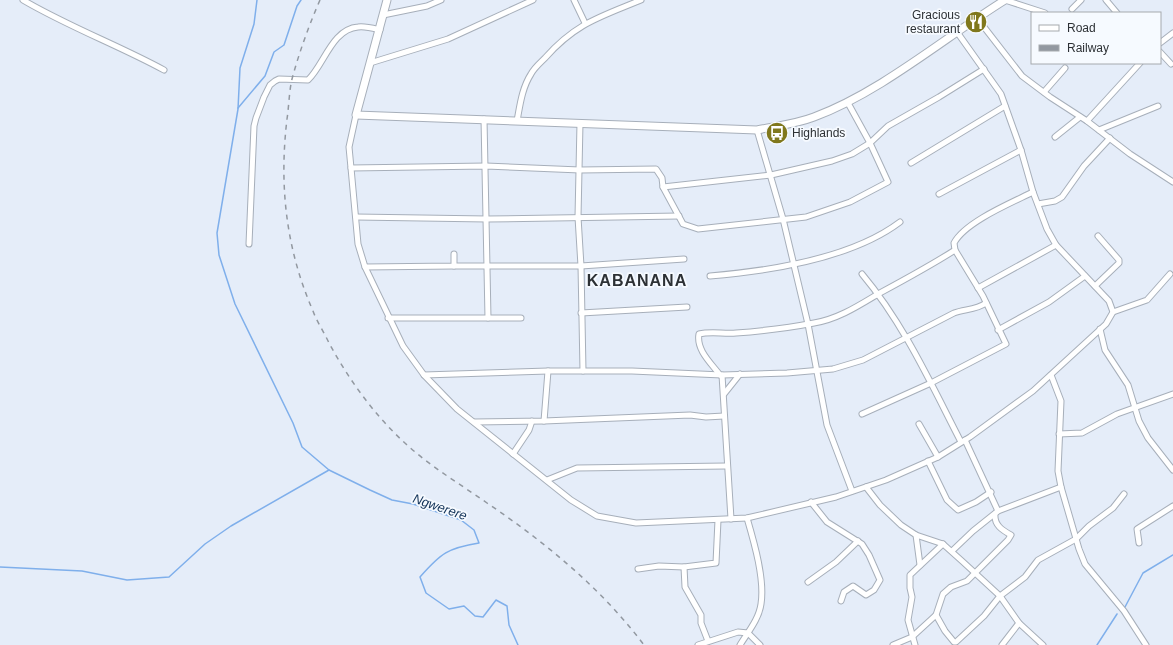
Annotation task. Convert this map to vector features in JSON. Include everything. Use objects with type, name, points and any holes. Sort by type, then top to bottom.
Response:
[{"type":"street","points":[[23,0],[60,20],[134,53],[164,70]]},
{"type":"street","points":[[388,0],[356,115],[349,147],[358,244],[366,267],[388,318],[403,346],[424,375],[457,409],[548,480],[571,500],[597,516],[636,523],[747,518],[866,487],[928,461],[963,441],[1014,406],[1051,375],[1100,329],[1113,312],[1147,300],[1170,274]]},
{"type":"street","points":[[384,15],[427,6],[441,0]]},
{"type":"street","points":[[370,63],[448,39],[533,0]]},
{"type":"street","points":[[574,0],[585,23]]},
{"type":"street","points":[[516,121],[522,93],[531,74],[566,36],[585,23],[641,0]]},
{"type":"street","points":[[356,115],[757,130],[813,118],[848,103],[1005,0],[1042,12]]},
{"type":"street","points":[[1072,9],[1081,0]]},
{"type":"street","points":[[1106,0],[1116,12]]},
{"type":"street","points":[[977,18],[1022,76],[1173,182]]},
{"type":"street","points":[[250,244],[254,126],[264,97],[270,85],[279,79],[308,80],[316,72],[339,36],[346,31],[357,27],[380,30]]},
{"type":"street","points":[[957,32],[1001,94],[1047,230],[1056,244],[1109,301],[1113,312]]},
{"type":"street","points":[[1161,42],[1173,32]]},
{"type":"street","points":[[1161,53],[1171,64]]},
{"type":"street","points":[[1087,121],[1139,64]]},
{"type":"street","points":[[1044,92],[1066,68]]},
{"type":"street","points":[[663,188],[771,175],[832,162],[852,154],[870,143],[888,126],[984,69]]},
{"type":"street","points":[[351,168],[486,166],[580,170],[656,169],[662,178],[663,188],[683,224],[698,229],[806,216],[850,202],[888,182],[870,143],[848,103]]},
{"type":"street","points":[[911,163],[1004,106]]},
{"type":"street","points":[[1099,130],[1158,106]]},
{"type":"street","points":[[1055,137],[1080,117]]},
{"type":"street","points":[[484,119],[488,318]]},
{"type":"street","points":[[580,123],[578,217],[581,266],[583,371]]},
{"type":"street","points":[[757,130],[771,175],[794,265],[808,324],[827,424],[852,491]]},
{"type":"street","points":[[1038,204],[1055,201],[1062,197],[1084,166],[1110,138]]},
{"type":"street","points":[[939,194],[1021,150]]},
{"type":"street","points":[[862,414],[931,383],[1006,344],[978,288],[955,250],[954,243],[962,232],[997,210],[1033,192]]},
{"type":"street","points":[[356,217],[487,219],[578,217],[636,218],[679,216]]},
{"type":"street","points":[[710,276],[757,272],[794,265],[848,248],[874,237],[900,222]]},
{"type":"street","points":[[1095,286],[1119,263],[1119,260],[1098,236]]},
{"type":"street","points":[[978,288],[1056,244]]},
{"type":"street","points":[[731,519],[726,466],[724,395],[721,375],[700,348],[698,340],[699,334],[710,332],[720,334],[753,332],[808,324],[843,314],[955,250]]},
{"type":"street","points":[[454,254],[454,266]]},
{"type":"street","points":[[366,267],[581,266],[684,259]]},
{"type":"street","points":[[862,274],[879,294],[908,338],[991,492],[997,513],[995,521],[1011,535],[998,551],[968,581],[951,587],[943,594],[936,615],[912,637],[893,645]]},
{"type":"street","points":[[998,330],[1049,302],[1085,276]]},
{"type":"street","points":[[424,375],[548,371],[632,371],[721,375],[817,371],[851,365],[908,338],[954,313],[962,310],[976,309],[986,303]]},
{"type":"street","points":[[581,312],[687,307]]},
{"type":"street","points":[[388,318],[521,318]]},
{"type":"street","points":[[1100,329],[1105,350],[1128,385],[1139,421],[1148,438],[1173,470]]},
{"type":"street","points":[[544,422],[548,371]]},
{"type":"street","points":[[724,395],[730,385],[740,374]]},
{"type":"street","points":[[1051,375],[1061,401],[1058,471],[1060,487],[1076,539],[1086,564],[1124,611],[1146,645]]},
{"type":"street","points":[[1059,434],[1082,433],[1107,419],[1173,394]]},
{"type":"street","points":[[474,422],[544,422],[683,416],[724,416]]},
{"type":"street","points":[[513,454],[529,430],[532,421]]},
{"type":"street","points":[[919,424],[938,456]]},
{"type":"street","points":[[928,461],[947,500],[958,510],[976,502],[991,492]]},
{"type":"street","points":[[548,480],[577,468],[726,466]]},
{"type":"street","points":[[866,487],[894,520],[916,535],[943,544],[976,573],[1000,596],[1019,622],[1043,645]]},
{"type":"street","points":[[952,552],[997,513],[1060,487]]},
{"type":"street","points":[[936,615],[950,638],[956,642],[984,616],[1000,596],[1025,577],[1038,560],[1076,539],[1089,526],[1113,508],[1124,494]]},
{"type":"street","points":[[812,502],[827,522],[858,541],[866,548],[880,580],[874,590],[866,595],[853,586],[844,592],[840,601]]},
{"type":"street","points":[[1140,543],[1137,529],[1173,506]]},
{"type":"street","points":[[740,645],[754,625],[761,604],[760,574],[747,518]]},
{"type":"street","points":[[638,569],[659,566],[684,567],[716,563],[718,520]]},
{"type":"street","points":[[916,535],[920,565]]},
{"type":"street","points":[[808,582],[836,562],[858,541]]},
{"type":"street","points":[[915,645],[908,620],[912,597],[909,577],[943,544]]},
{"type":"street","points":[[684,567],[685,587],[701,615],[701,623],[708,642]]},
{"type":"street","points":[[1002,645],[1019,622]]},
{"type":"street","points":[[698,645],[738,632],[748,633],[760,645]]},
{"type":"waterway","name":"Ngwerere","points":[[257,0],[254,24],[240,68],[238,109],[217,233],[219,255],[235,304],[293,423],[302,447],[329,470],[370,490],[392,500],[413,504],[461,520],[474,530],[479,543],[460,547],[446,553],[434,562],[420,577],[426,593],[449,609],[464,606],[475,616],[483,617],[496,600],[507,606],[509,625],[518,645]]},
{"type":"waterway","points":[[238,108],[265,76],[274,52],[284,45],[297,6],[301,0]]},
{"type":"waterway","points":[[0,567],[82,571],[127,580],[169,577],[205,544],[231,526],[329,470]]},
{"type":"waterway","points":[[1125,607],[1143,573],[1173,555]]},
{"type":"waterway","points":[[1097,645],[1117,614]]},
{"type":"railway","points":[[320,0],[304,39],[292,79],[285,144],[284,169],[287,217],[291,241],[296,264],[316,319],[337,357],[363,397],[384,422],[406,444],[425,460],[509,518],[551,550],[610,604],[644,645]]},
{"type":"place","name":"Gracious restaurant","points":[[976,22]]},
{"type":"place","name":"Highlands","points":[[777,133]]},
{"type":"district","name":"KABANANA","points":[[637,280]]}]
